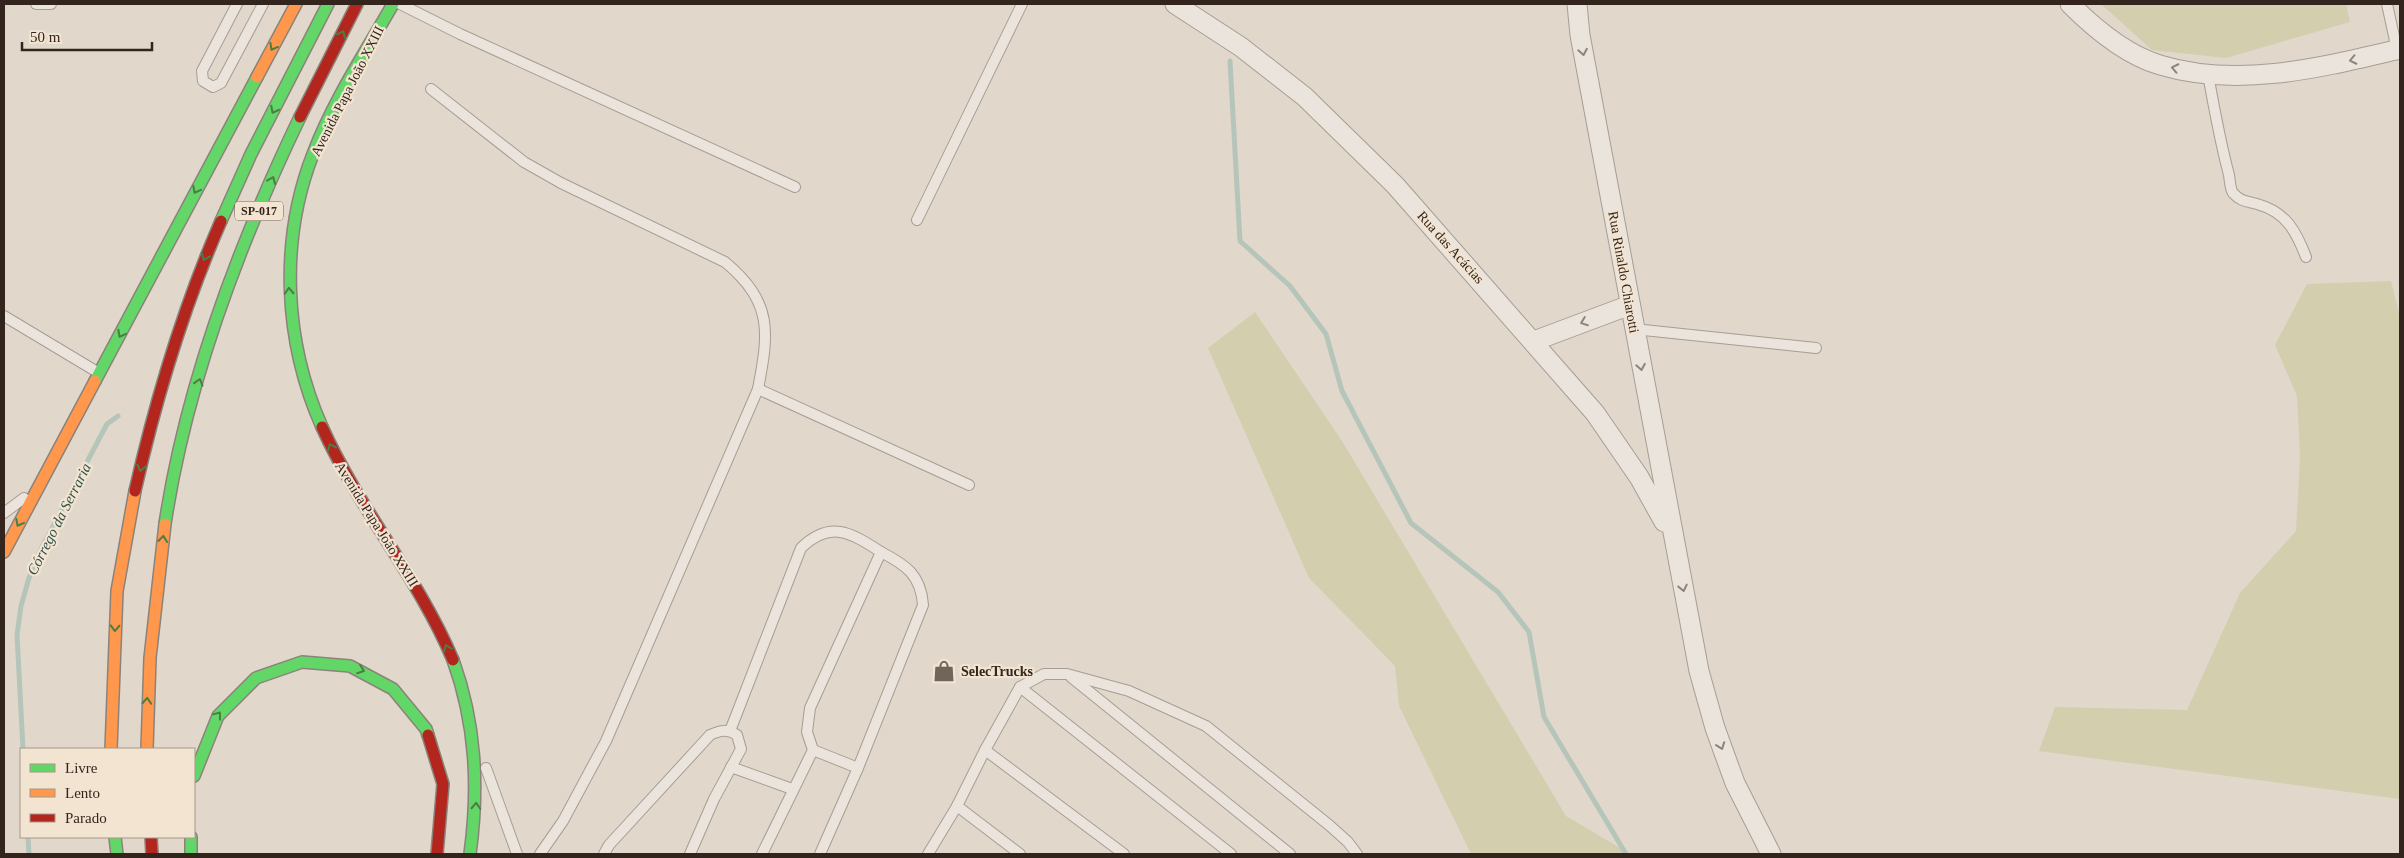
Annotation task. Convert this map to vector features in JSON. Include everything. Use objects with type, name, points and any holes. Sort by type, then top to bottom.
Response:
[{"type":"main road","points":[[4,552],[296,4]]},
{"type":"main road","name":"SP-017","points":[[111,748],[117,591],[132,505],[151,420],[180,322],[204,258],[251,154],[328,4]]},
{"type":"main road","name":"Avenida Papa João XXIII","points":[[147,748],[146,718],[150,654],[164,530],[171,484],[185,429],[217,322],[250,232],[282,154],[357,4]]},
{"type":"main road","name":"Avenida Papa João XXIII","points":[[393,4],[323,131],[303,179],[290,248],[289,286],[292,324],[309,395],[331,448],[352,489],[420,594],[442,635],[455,667],[474,736],[477,774],[475,826],[470,854]]},
{"type":"main road","points":[[195,771],[198,756],[212,723],[229,700],[252,681],[278,667],[309,662],[338,664],[363,670],[386,684],[411,704],[427,727],[436,749],[444,785],[441,839],[437,854]]},
{"type":"main road","points":[[115,838],[117,854]]},
{"type":"main road","points":[[151,838],[152,854]]},
{"type":"main road","points":[[191,838],[191,854]]},
{"type":"street","name":"Rua das Acácias","points":[[1175,4],[1241,47],[1305,97],[1395,185],[1534,341],[1618,443],[1639,476],[1673,540]]},
{"type":"street","name":"Rua Rinaldo Chiarotti","points":[[1577,4],[1580,35],[1699,671],[1715,728],[1735,783],[1771,854]]},
{"type":"street","points":[[2070,4],[2086,20],[2126,50],[2159,65],[2208,74],[2253,76],[2314,68],[2398,50]]},
{"type":"street","points":[[1534,341],[1630,305]]},
{"type":"lane","points":[[36,4],[51,4]]},
{"type":"lane","points":[[237,4],[202,71],[203,81],[212,87],[221,83],[263,4]]},
{"type":"lane","points":[[400,4],[469,38],[795,187]]},
{"type":"lane","points":[[917,220],[1022,4]]},
{"type":"lane","points":[[2387,4],[2398,50]]},
{"type":"lane","points":[[2208,74],[2216,126],[2232,191],[2241,201],[2267,208],[2288,220],[2296,231],[2306,257]]},
{"type":"lane","points":[[432,89],[524,162],[561,183],[725,262],[741,275],[755,293],[763,312],[766,334],[758,389],[606,741],[567,814],[540,854]]},
{"type":"lane","points":[[4,316],[100,373]]},
{"type":"lane","points":[[1634,329],[1816,348]]},
{"type":"lane","points":[[758,389],[969,485]]},
{"type":"lane","points":[[4,513],[37,489]]},
{"type":"lane","points":[[730,731],[801,548],[814,536],[829,530],[864,540],[906,567],[914,576],[922,589],[923,605],[858,768],[820,854]]},
{"type":"lane","points":[[762,854],[792,789],[813,750],[807,732],[810,708],[881,552]]},
{"type":"lane","points":[[928,854],[957,806],[1020,687],[1044,674],[1067,674],[1129,691],[1206,726],[1329,824],[1348,842],[1357,854]]},
{"type":"lane","points":[[1067,674],[1290,854]]},
{"type":"lane","points":[[1020,687],[1230,854]]},
{"type":"lane","points":[[604,854],[609,845],[710,735],[721,730],[730,731],[737,735],[741,749],[714,799],[690,854]]},
{"type":"lane","points":[[474,736],[517,854]]},
{"type":"lane","points":[[813,750],[858,768]]},
{"type":"lane","points":[[985,750],[1124,854]]},
{"type":"lane","points":[[732,767],[792,789]]},
{"type":"lane","points":[[957,806],[1020,854]]},
{"type":"shaded area","points":[[2101,4],[2346,4],[2350,22],[2226,58],[2152,50]]},
{"type":"shaded area","points":[[2391,281],[2400,317],[2400,799],[2039,751],[2055,707],[2187,710],[2240,593],[2296,531],[2300,456],[2297,396],[2275,345],[2307,284]]},
{"type":"shaded area","points":[[1255,312],[1342,441],[1566,816],[1630,854],[1471,854],[1399,706],[1395,666],[1309,578],[1208,348]]},
{"type":"waterway","points":[[1230,61],[1240,241],[1290,286],[1326,334],[1342,391],[1411,523],[1498,592],[1529,632],[1544,717],[1626,854]]},
{"type":"waterway","name":"Córrego da Serraria","points":[[23,748],[17,635],[21,606],[29,578],[40,551],[107,424],[118,416]]},
{"type":"waterway","name":"Córrego da Serraria","points":[[28,838],[29,854]]},
{"type":"traffic: fast","points":[[221,221],[251,154],[328,4]]},
{"type":"traffic: fast","points":[[322,427],[309,394],[293,326],[290,291],[295,221],[302,187],[321,134],[350,77],[393,4]]},
{"type":"traffic: fast","points":[[95,381],[257,77]]},
{"type":"traffic: fast","points":[[165,524],[186,419],[201,367],[236,265],[256,214],[300,117]]},
{"type":"traffic: fast","points":[[453,660],[467,708],[474,756],[475,780],[470,854]]},
{"type":"traffic: fast","points":[[195,774],[218,716],[256,678],[302,662],[350,666],[393,689],[426,729],[428,735]]},
{"type":"traffic: fast","points":[[115,838],[117,854]]},
{"type":"traffic: fast","points":[[191,838],[191,854]]},
{"type":"traffic: slow","points":[[257,77],[296,4]]},
{"type":"traffic: slow","points":[[4,552],[95,381]]},
{"type":"traffic: slow","points":[[111,748],[117,591],[135,491]]},
{"type":"traffic: slow","points":[[147,748],[150,658],[165,524]]},
{"type":"traffic: jam","points":[[300,117],[357,4]]},
{"type":"traffic: jam","points":[[135,491],[161,388],[194,287],[221,221]]},
{"type":"traffic: jam","points":[[322,427],[353,486],[423,600],[453,660]]},
{"type":"traffic: jam","points":[[428,735],[443,784],[437,854]]},
{"type":"traffic: jam","points":[[151,838],[152,854]]},
{"type":"place","name":"SelecTrucks","points":[[944,671]]}]
